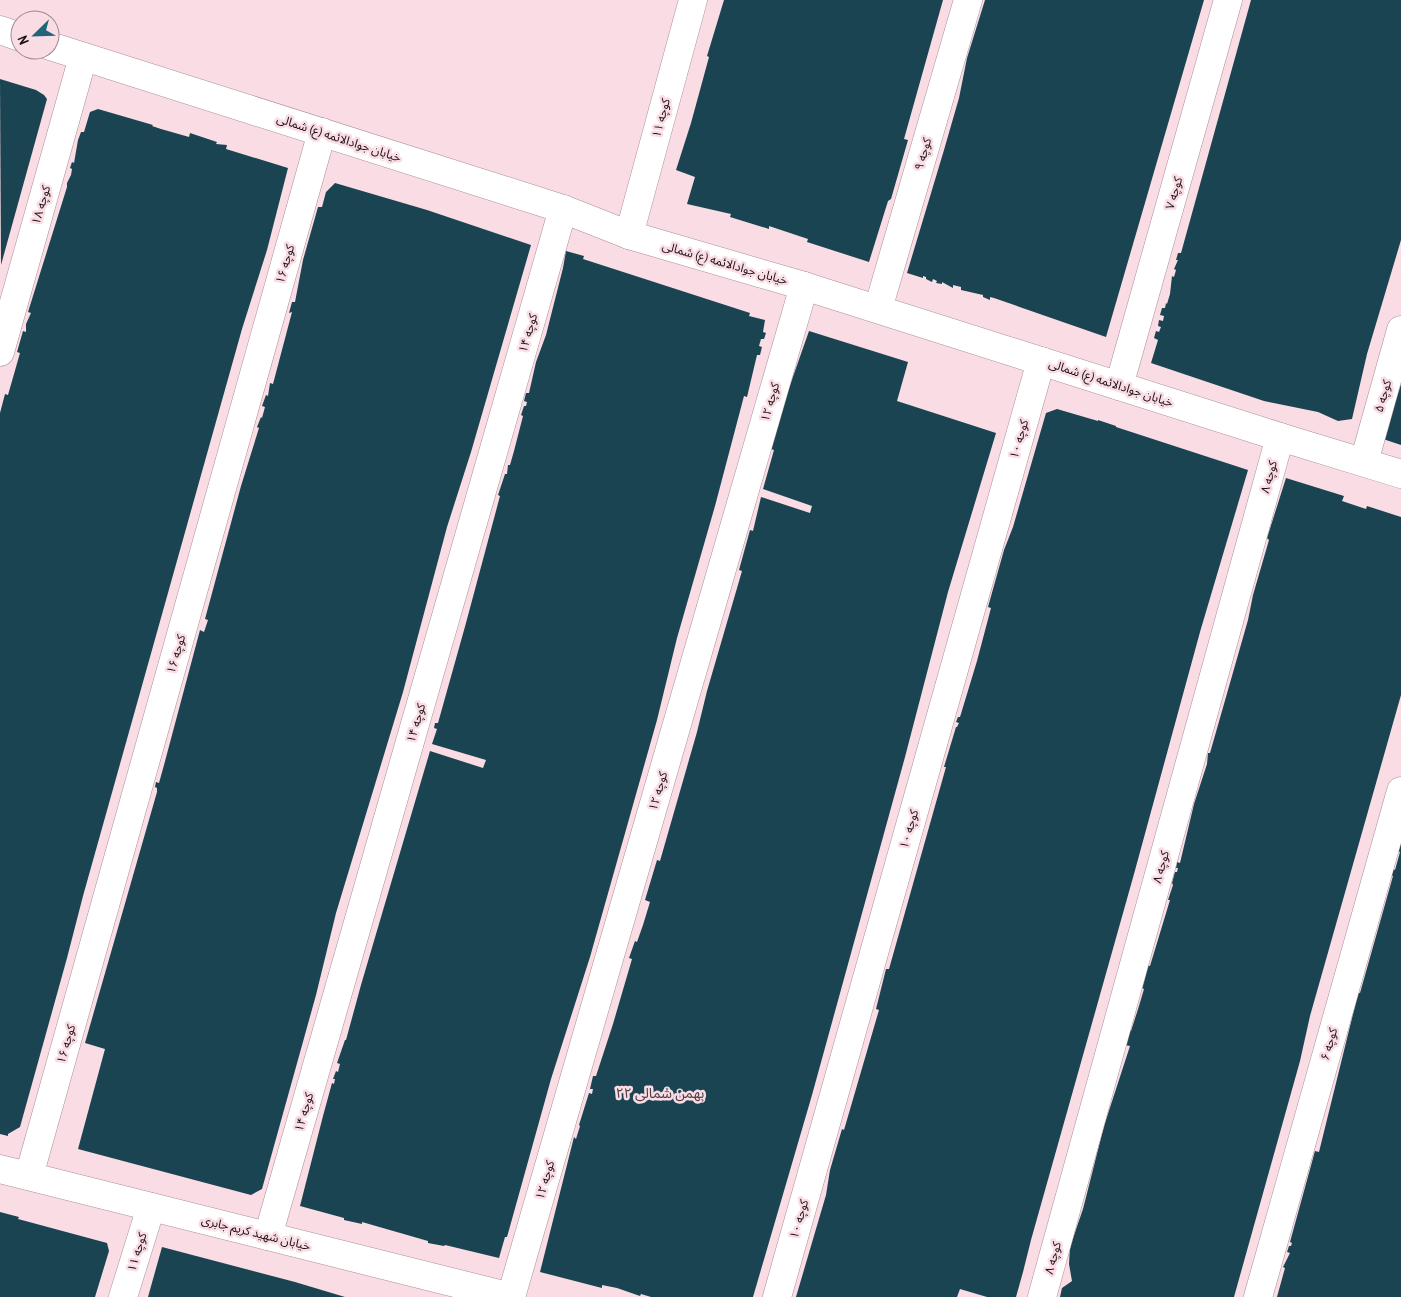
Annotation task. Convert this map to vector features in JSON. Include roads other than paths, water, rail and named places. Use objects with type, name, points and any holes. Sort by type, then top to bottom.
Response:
[{"type":"street","name":"کوچه ۱۱","points":[[629,235],[693,0]]},
{"type":"street","name":"کوچه ۹","points":[[878,309],[968,0]]},
{"type":"street","name":"کوچه ۷","points":[[1119,386],[1228,0]]},
{"type":"street","name":"خیابان جوادالائمه (ع) شمالی","points":[[60,49],[563,209],[629,235],[804,286],[1401,474]]},
{"type":"street","name":"کوچه ۱۸","points":[[0,352],[83,57]]},
{"type":"street","name":"کوچه ۱۶","points":[[29,1176],[322,132]]},
{"type":"street","name":"کوچه ۱۴","points":[[268,1236],[563,209]]},
{"type":"street","name":"کوچه ۱۲","points":[[511,1297],[804,286]]},
{"type":"street","name":"کوچه ۵","points":[[1364,462],[1401,330]]},
{"type":"street","name":"کوچه ۱۰","points":[[777,1297],[1041,361]]},
{"type":"street","name":"کوچه ۸","points":[[1042,1297],[1280,437]]},
{"type":"street","name":"کوچه ۶","points":[[1258,1297],[1401,792]]},
{"type":"street","name":"خیابان شهید کریم جابری","points":[[0,1168],[268,1236],[450,1289],[511,1297]]},
{"type":"street","name":"کوچه ۱۱","points":[[123,1297],[151,1207]]},
{"type":"district","name":"۲۲ بهمن شمالی","points":[[660,1093]]}]
